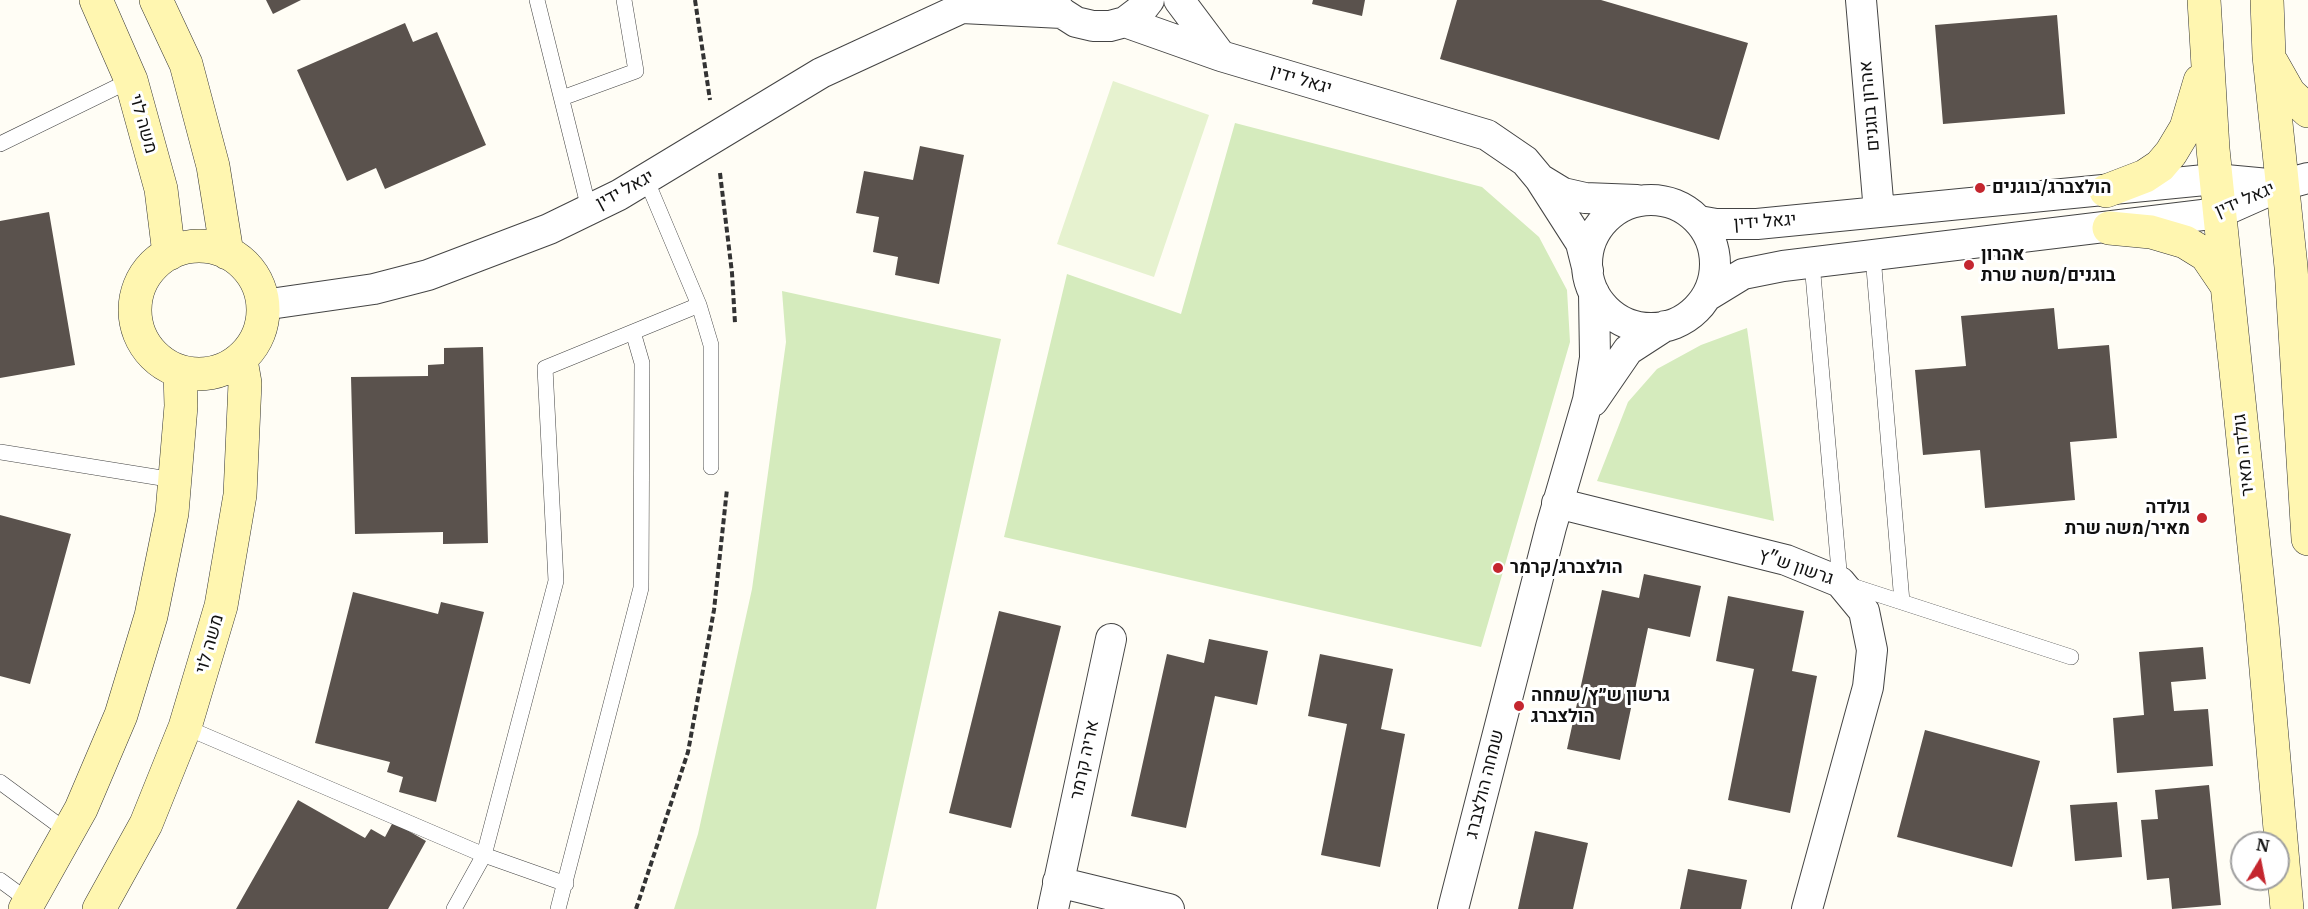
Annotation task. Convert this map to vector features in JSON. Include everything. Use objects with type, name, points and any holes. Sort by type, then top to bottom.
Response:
[{"type":"street","name":"משה לוי","points":[[96,0],[131,80],[161,189],[169,254]]},
{"type":"street","points":[[156,0],[186,64],[213,166],[227,253]]},
{"type":"street","points":[[1125,22],[1142,9],[1149,0]]},
{"type":"street","points":[[1179,0],[1221,56]]},
{"type":"street","name":"אהרון בוגנים","points":[[1862,0],[1879,212]]},
{"type":"street","name":"גולדה מאיר","points":[[2204,0],[2225,283],[2262,623],[2287,909]]},
{"type":"street","points":[[2267,0],[2269,56],[2295,182],[2291,267],[2308,539]]},
{"type":"street","name":"יגאל ידין","points":[[263,305],[333,297],[428,275],[496,251],[589,209],[646,179],[821,73],[968,4],[1056,7],[1076,22],[1092,26],[1110,26],[1125,22],[1221,56],[1487,135],[1525,161],[1540,179],[1581,243],[1591,282]]},
{"type":"street","points":[[2106,191],[2145,176],[2160,166],[2171,153],[2193,109],[2206,46]]},
{"type":"street","points":[[2269,56],[2289,93],[2308,111]]},
{"type":"street","name":"יגאל ידין","points":[[1540,179],[1563,193],[1586,198],[1644,200]]},
{"type":"street","name":"יגאל ידין","points":[[1699,221],[1716,224],[1757,224],[2216,179],[2295,182]]},
{"type":"street","name":"יגאל ידין","points":[[1707,296],[1743,274],[1783,266],[2219,213],[2295,182]]},
{"type":"street","points":[[1644,200],[1664,201],[1683,208],[1699,221],[1710,238],[1715,257],[1714,277],[1707,296],[1696,309],[1682,320],[1665,326],[1644,327],[1624,321],[1606,309],[1591,282],[1588,251],[1595,232],[1608,216],[1624,206],[1644,200]]},
{"type":"street","points":[[2109,228],[2151,232],[2185,242],[2206,255],[2225,283]]},
{"type":"street","points":[[198,246],[227,253],[251,272],[259,286],[263,305],[259,333],[241,360],[212,373],[180,372],[163,363],[149,351],[140,334],[135,316],[136,297],[142,280],[153,265],[169,254],[198,246]]},
{"type":"street","name":"שמחה הולצברג","points":[[1453,909],[1557,503],[1583,416],[1595,358],[1591,282]]},
{"type":"street","name":"שמחה הולצברג","points":[[1583,416],[1628,350],[1665,326]]},
{"type":"street","name":"משה לוי","points":[[99,909],[146,824],[185,727],[221,606],[240,495],[245,382],[241,360]]},
{"type":"street","points":[[28,906],[81,809],[121,715],[151,616],[172,513],[181,406],[180,372]]},
{"type":"street","name":"גרשון ש\"ץ","points":[[1557,503],[1786,560],[1840,582],[1864,611],[1872,650],[1868,687],[1807,909]]},
{"type":"street","name":"אריה קרמר","points":[[1112,639],[1055,896],[1169,909]]},
{"type":"lane","points":[[537,0],[589,209]]},
{"type":"lane","points":[[562,98],[636,71],[624,0]]},
{"type":"lane","points":[[0,144],[131,80]]},
{"type":"lane","points":[[646,179],[699,305],[711,345],[711,467]]},
{"type":"lane","points":[[1872,256],[1902,602]]},
{"type":"lane","points":[[1812,263],[1840,582],[2071,657]]},
{"type":"lane","points":[[454,909],[484,855],[556,581],[545,368],[699,305]]},
{"type":"lane","points":[[558,909],[641,588],[642,363],[633,332]]},
{"type":"lane","points":[[0,452],[174,480]]},
{"type":"lane","points":[[185,727],[484,855],[566,884]]},
{"type":"lane","points":[[0,782],[69,832]]},
{"type":"lane","points":[[0,880],[28,906]]},
{"type":"green space","points":[[1113,81],[1209,115],[1154,277],[1057,244]]},
{"type":"green space","points":[[1235,123],[1482,187],[1539,237],[1567,290],[1570,342],[1481,647],[1004,537],[1067,274],[1181,314]]},
{"type":"green space","points":[[782,291],[1001,339],[876,909],[674,909],[698,834],[752,589],[786,342]]},
{"type":"green space","points":[[1747,328],[1774,521],[1597,481],[1628,402],[1657,369],[1701,345]]},
{"type":"building","points":[[266,0],[301,0],[273,14]]},
{"type":"building","points":[[1313,0],[1365,0],[1362,16],[1312,4]]},
{"type":"building","points":[[1457,0],[1601,0],[1748,43],[1719,140],[1440,59]]},
{"type":"building","points":[[2057,15],[2065,114],[1943,124],[1935,25]]},
{"type":"building","points":[[405,23],[413,42],[437,32],[486,145],[385,189],[376,168],[347,181],[297,70]]},
{"type":"building","points":[[920,146],[964,155],[939,284],[895,275],[898,257],[873,252],[879,217],[856,213],[864,171],[913,180]]},
{"type":"building","points":[[49,212],[75,365],[0,378],[0,221]]},
{"type":"building","points":[[2054,308],[2058,349],[2109,345],[2117,438],[2070,442],[2075,500],[1985,508],[1980,450],[1923,455],[1915,370],[1966,366],[1961,316]]},
{"type":"building","points":[[483,347],[488,543],[443,544],[443,532],[355,534],[351,377],[428,376],[428,365],[444,364],[444,348]]},
{"type":"building","points":[[0,515],[71,534],[30,684],[0,676]]},
{"type":"building","points":[[1644,574],[1701,586],[1690,637],[1648,628],[1620,760],[1567,749],[1602,590],[1639,598]]},
{"type":"building","points":[[353,592],[438,614],[441,602],[484,612],[436,802],[399,792],[403,777],[387,772],[390,762],[315,743]]},
{"type":"building","points":[[1728,596],[1804,611],[1792,671],[1817,676],[1790,813],[1728,800],[1754,669],[1716,661]]},
{"type":"building","points":[[999,611],[1061,626],[1011,828],[949,813]]},
{"type":"building","points":[[1209,639],[1268,651],[1257,705],[1215,696],[1186,828],[1131,816],[1167,654],[1204,663]]},
{"type":"building","points":[[2203,647],[2206,679],[2171,682],[2174,711],[2208,709],[2213,766],[2117,773],[2113,718],[2144,715],[2139,652]]},
{"type":"building","points":[[1320,654],[1393,669],[1381,729],[1405,734],[1380,867],[1321,855],[1347,724],[1308,716]]},
{"type":"building","points":[[1925,730],[2040,761],[2012,867],[1897,837]]},
{"type":"building","points":[[2209,785],[2221,905],[2172,909],[2169,878],[2147,880],[2141,820],[2158,819],[2155,790]]},
{"type":"building","points":[[298,800],[365,838],[371,829],[385,837],[393,822],[426,841],[388,909],[236,909]]},
{"type":"building","points":[[2117,802],[2122,857],[2075,861],[2070,805]]},
{"type":"building","points":[[1535,831],[1588,843],[1573,909],[1518,909]]},
{"type":"building","points":[[1688,869],[1747,880],[1741,909],[1680,909]]},
{"type":"place","name":"הולצברג/בוגנים","points":[[1980,188]]},
{"type":"place","name":"אהרון בוגנים/משה שרת","points":[[1969,265]]},
{"type":"place","name":"גולדה מאיר/משה שרת","points":[[2202,518]]},
{"type":"place","name":"הולצברג/קרמר","points":[[1498,568]]},
{"type":"place","name":"גרשון ש״ץ/שמחה הולצברג","points":[[1519,706]]}]
